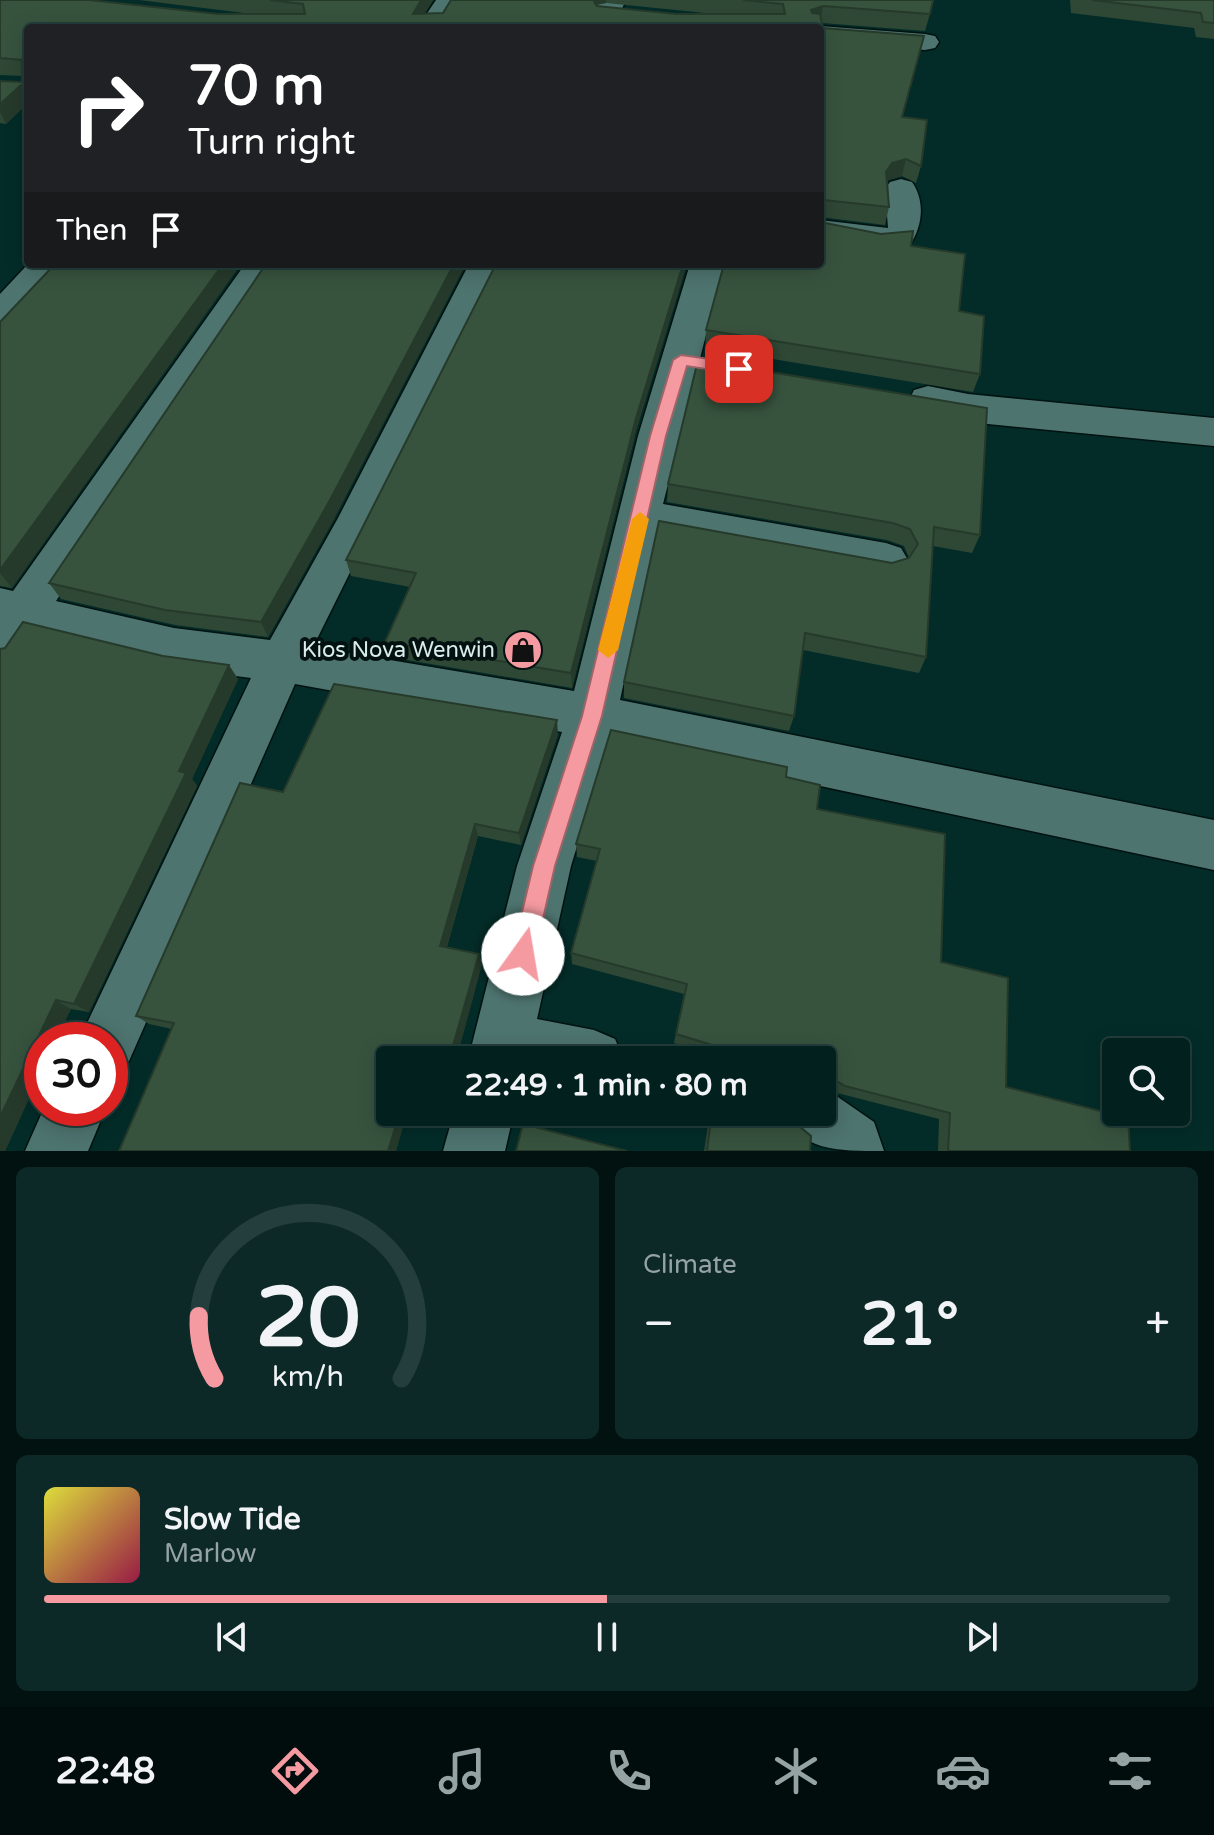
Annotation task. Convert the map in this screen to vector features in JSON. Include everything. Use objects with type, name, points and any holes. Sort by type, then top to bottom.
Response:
[{"type":"street","points":[[433,24],[449,0]]},
{"type":"street","points":[[606,14],[635,16]]},
{"type":"street","points":[[824,34],[925,42]]},
{"type":"street","points":[[824,231],[877,239],[898,238],[905,227],[901,189]]},
{"type":"street","points":[[0,316],[43,268]]},
{"type":"street","points":[[260,268],[8,622],[282,662],[592,716],[1214,845]]},
{"type":"street","points":[[116,1022],[282,662],[355,526],[484,268]]},
{"type":"street","points":[[502,1046],[544,866],[592,716],[658,436],[696,362],[707,268]]},
{"type":"street","points":[[898,394],[968,408],[1214,432]]},
{"type":"street","points":[[641,516],[886,560]]},
{"type":"street","points":[[56,1151],[68,1126]]},
{"type":"street","points":[[474,1151],[480,1126]]},
{"type":"street","points":[[829,1126],[852,1144],[853,1151]]},
{"type":"building","points":[[0,0],[89,0],[218,14],[305,14],[303,4],[270,0],[421,0],[413,14],[443,13],[451,0],[593,0],[597,6],[676,14],[785,14],[783,4],[743,0],[933,0],[930,14],[823,6],[811,10],[820,14],[822,24],[24,24],[24,85],[0,104],[0,81],[22,82],[22,60],[0,58]]},
{"type":"building","points":[[1092,0],[1214,0],[1214,23],[1203,22],[1201,13]]},
{"type":"building","points":[[824,28],[924,36],[902,117],[927,120],[921,166],[906,159],[892,163],[886,172],[889,207],[824,200]]},
{"type":"building","points":[[824,223],[881,234],[913,231],[911,246],[965,254],[959,311],[984,316],[980,374],[706,330],[723,268],[824,268]]},
{"type":"building","points":[[51,268],[220,268],[0,570],[0,322]]},
{"type":"building","points":[[263,268],[452,268],[330,500],[261,622],[165,610],[49,583]]},
{"type":"building","points":[[494,268],[682,268],[636,418],[571,673],[385,642],[416,573],[346,560]]},
{"type":"building","points":[[698,360],[987,408],[980,535],[934,527],[926,657],[805,633],[794,716],[624,682],[659,521],[892,563],[909,558],[918,544],[910,529],[893,523],[668,484]]},
{"type":"building","points":[[23,622],[163,656],[229,665],[179,771],[186,773],[74,1004],[56,1000],[45,1022],[24,1022],[24,1067],[0,1117],[0,649],[5,648]]},
{"type":"building","points":[[334,684],[557,720],[519,833],[475,824],[440,946],[479,954],[453,1046],[376,1046],[376,1126],[396,1126],[388,1151],[119,1151],[174,1023],[136,1016],[240,783],[283,792]]},
{"type":"building","points":[[611,730],[787,767],[786,777],[820,785],[817,809],[945,834],[941,962],[1008,978],[1006,1087],[1102,1111],[1102,1126],[1128,1126],[1130,1151],[948,1151],[950,1113],[845,1086],[836,1081],[836,1046],[715,1046],[676,1034],[687,984],[571,953],[600,849],[576,844]]},
{"type":"building","points":[[522,1126],[531,1126],[627,1151],[516,1151]]},
{"type":"building","points":[[710,1126],[799,1126],[811,1136],[810,1151],[707,1151]]},
{"type":"slow traffic","points":[[608,650],[640,519]]},
{"type":"place","name":"Kios Nova Wenwin","points":[[523,650]]},
{"type":"route","points":[[523,954],[544,866],[592,716],[658,436],[681,360],[739,369]]}]
